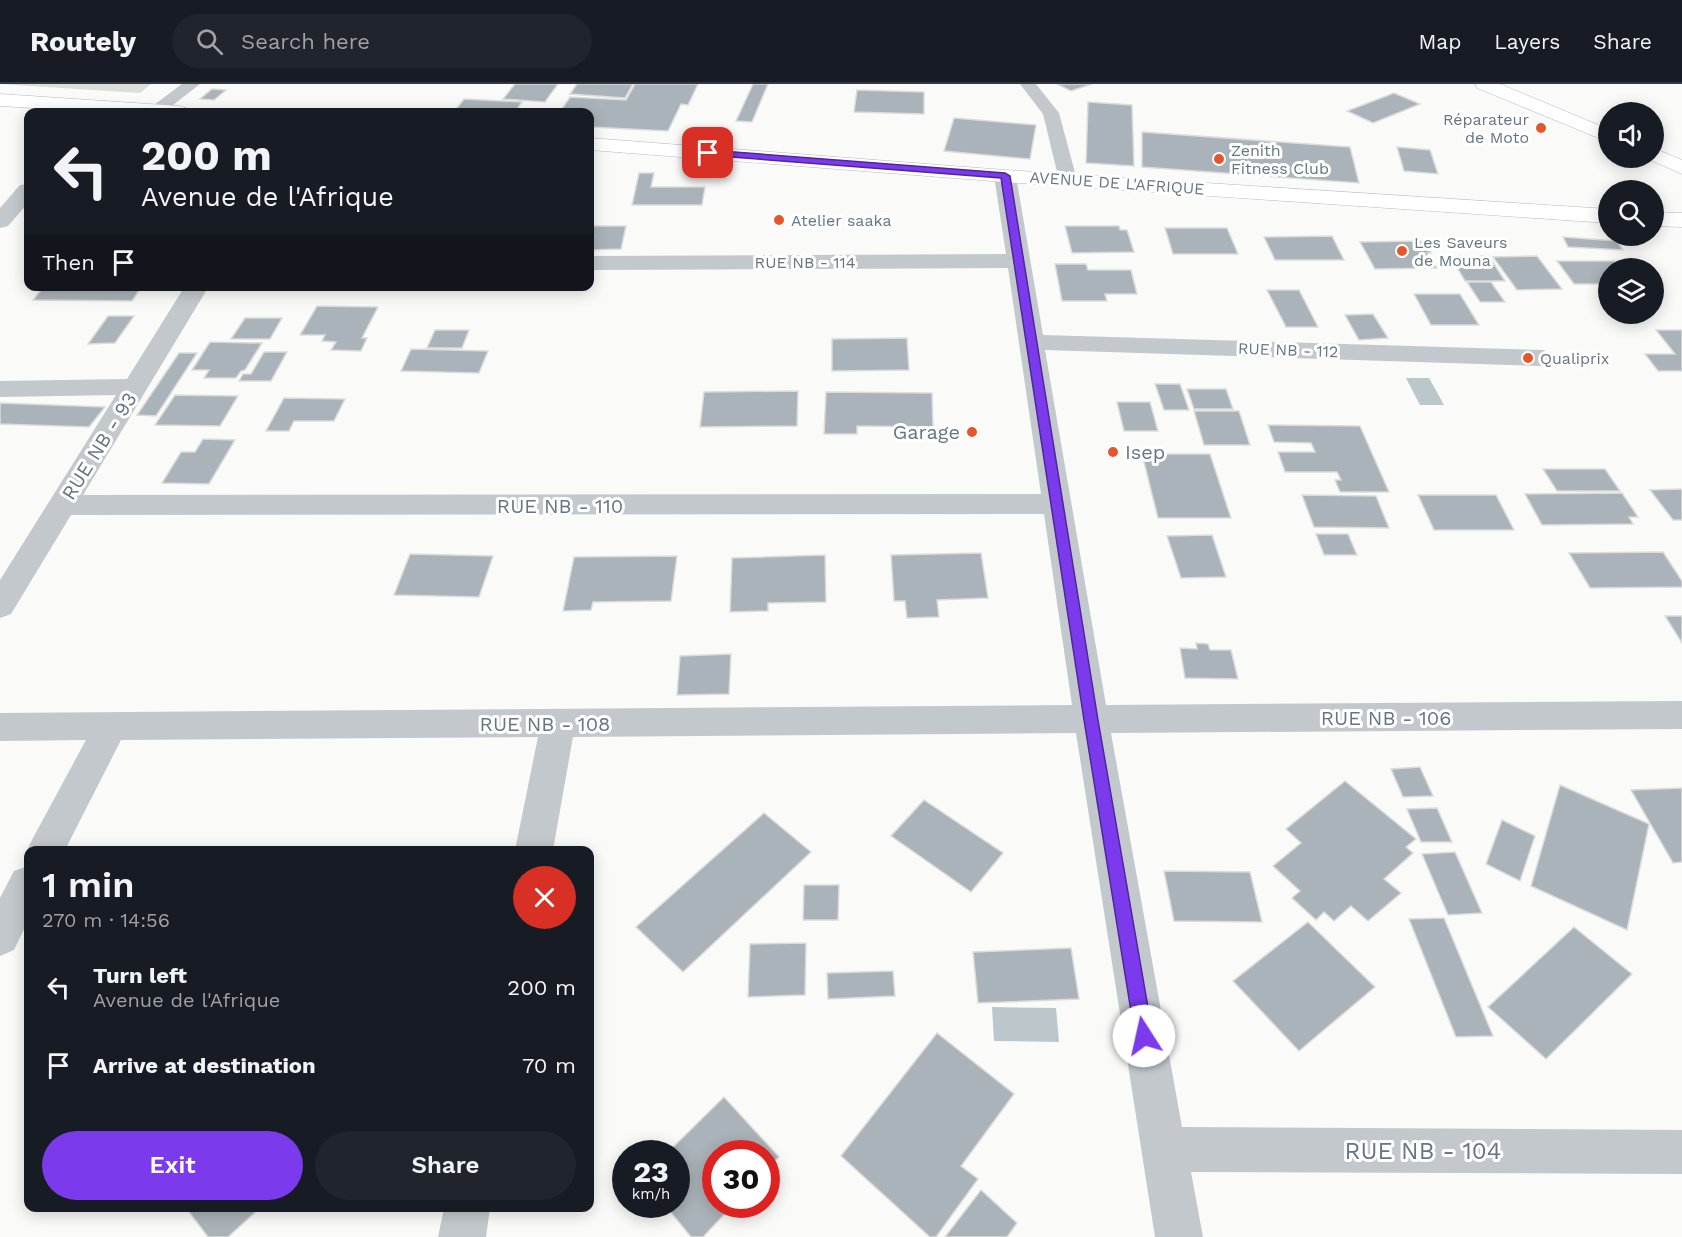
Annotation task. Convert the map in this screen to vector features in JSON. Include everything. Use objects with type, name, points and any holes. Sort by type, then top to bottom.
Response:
[{"type":"main road","points":[[1484,84],[1598,132]]},
{"type":"main road","points":[[0,100],[113,108]]},
{"type":"main road","name":"AVENUE DE L'AFRIQUE","points":[[594,144],[1005,176],[1598,215]]},
{"type":"main road","points":[[1664,159],[1682,168]]},
{"type":"main road","points":[[1664,219],[1682,220]]},
{"type":"street","points":[[1005,176],[1091,720],[1179,1237]]},
{"type":"street","points":[[0,221],[24,194]]},
{"type":"street","name":"RUE NB - 114","points":[[594,263],[1020,261]]},
{"type":"street","name":"RUE NB - 93","points":[[3,597],[63,505],[194,291]]},
{"type":"street","name":"RUE NB - 112","points":[[1032,342],[1543,358]]},
{"type":"street","points":[[0,389],[135,387]]},
{"type":"street","name":"RUE NB - 110","points":[[63,505],[1057,504]]},
{"type":"street","name":"RUE NB - 106","points":[[1091,720],[1682,715]]},
{"type":"street","name":"RUE NB - 108","points":[[0,727],[1091,720]]},
{"type":"street","points":[[535,846],[558,724]]},
{"type":"street","points":[[48,846],[111,726]]},
{"type":"street","points":[[0,937],[24,891]]},
{"type":"street","name":"RUE NB - 104","points":[[1163,1149],[1682,1152]]},
{"type":"street","points":[[462,1237],[466,1212]]},
{"type":"lane","points":[[160,108],[192,84]]},
{"type":"lane","points":[[1028,84],[1051,113],[1068,180]]},
{"type":"shaded area","points":[[0,84],[151,84],[140,93]]},
{"type":"shaded area","points":[[1406,378],[1429,378],[1444,405],[1420,405]]},
{"type":"shaded area","points":[[992,1007],[1056,1008],[1059,1042],[994,1041]]},
{"type":"building","points":[[515,84],[558,84],[545,102],[503,99]]},
{"type":"building","points":[[577,84],[633,84],[625,98],[570,94]]},
{"type":"building","points":[[635,84],[698,84],[688,105],[681,104],[668,131],[594,127],[594,108],[563,108],[570,97],[626,100]]},
{"type":"building","points":[[753,84],[768,84],[752,122],[736,121]]},
{"type":"building","points":[[1057,84],[1092,84],[1071,91]]},
{"type":"building","points":[[212,89],[226,90],[214,100],[200,99]]},
{"type":"building","points":[[857,90],[924,92],[924,114],[854,112]]},
{"type":"building","points":[[1394,93],[1420,104],[1373,123],[1347,111]]},
{"type":"building","points":[[464,99],[522,102],[518,108],[457,108]]},
{"type":"building","points":[[1088,102],[1132,105],[1134,166],[1086,163]]},
{"type":"building","points":[[954,118],[1036,125],[1030,159],[944,151]]},
{"type":"building","points":[[1142,132],[1350,147],[1359,183],[1142,167]]},
{"type":"building","points":[[1397,147],[1430,150],[1438,174],[1404,171]]},
{"type":"building","points":[[639,173],[654,173],[651,187],[705,187],[702,205],[632,205]]},
{"type":"building","points":[[594,226],[626,226],[621,249],[594,250]]},
{"type":"building","points":[[1065,226],[1119,226],[1120,230],[1127,230],[1134,252],[1072,253]]},
{"type":"building","points":[[1165,228],[1227,228],[1238,254],[1173,254]]},
{"type":"building","points":[[1332,236],[1344,260],[1275,260],[1264,237]]},
{"type":"building","points":[[1563,237],[1598,240],[1598,246],[1620,246],[1623,250],[1568,247]]},
{"type":"building","points":[[1423,241],[1431,253],[1427,253],[1437,268],[1375,269],[1360,242]]},
{"type":"building","points":[[1450,256],[1489,256],[1505,281],[1465,281]]},
{"type":"building","points":[[1537,256],[1562,289],[1517,290],[1493,257]]},
{"type":"building","points":[[1557,261],[1598,261],[1598,284],[1574,284]]},
{"type":"building","points":[[1055,264],[1086,264],[1088,270],[1131,270],[1137,294],[1105,294],[1107,301],[1062,301]]},
{"type":"building","points":[[1467,282],[1491,282],[1505,302],[1480,302]]},
{"type":"building","points":[[1267,290],[1299,290],[1318,327],[1286,327]]},
{"type":"building","points":[[40,291],[139,291],[132,301],[33,300]]},
{"type":"building","points":[[1414,294],[1460,294],[1479,325],[1431,325]]},
{"type":"building","points":[[317,306],[378,307],[362,338],[367,338],[361,351],[331,350],[336,342],[322,341],[325,335],[300,335]]},
{"type":"building","points":[[1373,314],[1388,338],[1359,340],[1345,315]]},
{"type":"building","points":[[108,316],[134,316],[115,343],[88,344]]},
{"type":"building","points":[[245,318],[282,318],[270,339],[231,339]]},
{"type":"building","points":[[435,330],[469,330],[462,348],[427,348]]},
{"type":"building","points":[[1656,330],[1682,330],[1682,371],[1658,371],[1645,354],[1675,354]]},
{"type":"building","points":[[907,338],[909,370],[832,371],[832,339]]},
{"type":"building","points":[[210,342],[262,343],[245,370],[241,371],[236,378],[204,378],[209,370],[192,370]]},
{"type":"building","points":[[411,349],[488,351],[479,373],[401,371]]},
{"type":"building","points":[[264,352],[287,352],[271,381],[239,381],[243,374],[251,374]]},
{"type":"building","points":[[179,353],[197,353],[156,416],[137,415]]},
{"type":"building","points":[[1155,384],[1180,384],[1189,410],[1164,410]]},
{"type":"building","points":[[1187,389],[1226,389],[1233,409],[1194,409]]},
{"type":"building","points":[[798,391],[797,426],[700,427],[704,392]]},
{"type":"building","points":[[826,392],[932,393],[933,427],[857,426],[857,434],[824,434]]},
{"type":"building","points":[[175,395],[238,396],[220,426],[155,425]]},
{"type":"building","points":[[284,398],[345,399],[334,421],[294,421],[289,431],[266,431]]},
{"type":"building","points":[[1117,402],[1150,402],[1158,431],[1124,431]]},
{"type":"building","points":[[0,403],[105,407],[89,427],[0,424]]},
{"type":"building","points":[[1194,411],[1239,411],[1250,445],[1204,445]]},
{"type":"building","points":[[1268,425],[1360,426],[1389,492],[1340,492],[1335,480],[1341,480],[1337,472],[1285,472],[1278,452],[1315,452],[1311,443],[1274,442]]},
{"type":"building","points":[[203,439],[235,440],[209,484],[162,483],[181,452],[195,452]]},
{"type":"building","points":[[1142,454],[1210,454],[1231,518],[1158,518]]},
{"type":"building","points":[[1543,469],[1605,469],[1620,491],[1557,491]]},
{"type":"building","points":[[1682,489],[1682,520],[1673,520],[1650,490]]},
{"type":"building","points":[[1622,493],[1638,517],[1629,517],[1633,524],[1542,525],[1525,494]]},
{"type":"building","points":[[1302,495],[1376,496],[1389,528],[1314,527]]},
{"type":"building","points":[[1418,495],[1496,495],[1514,530],[1434,530]]},
{"type":"building","points":[[1316,534],[1348,534],[1357,555],[1324,555]]},
{"type":"building","points":[[1212,535],[1226,577],[1181,578],[1167,536]]},
{"type":"building","points":[[1663,552],[1682,581],[1682,587],[1590,588],[1569,553]]},
{"type":"building","points":[[981,553],[988,598],[937,600],[939,617],[907,618],[905,601],[894,601],[891,555]]},
{"type":"building","points":[[410,554],[493,556],[479,597],[394,595]]},
{"type":"building","points":[[825,555],[826,602],[768,603],[768,611],[730,612],[732,558]]},
{"type":"building","points":[[677,556],[671,601],[593,602],[591,610],[563,611],[574,557]]},
{"type":"building","points":[[1665,616],[1682,616],[1682,643]]},
{"type":"building","points":[[1196,643],[1208,644],[1210,650],[1231,650],[1238,679],[1185,678],[1180,648],[1197,649]]},
{"type":"building","points":[[731,654],[729,694],[677,695],[680,656]]},
{"type":"building","points":[[1420,767],[1433,796],[1403,797],[1391,769]]},
{"type":"building","points":[[1345,781],[1416,839],[1406,847],[1413,853],[1384,879],[1401,893],[1368,921],[1351,906],[1334,921],[1324,912],[1316,920],[1292,898],[1300,891],[1273,866],[1301,843],[1286,829]]},
{"type":"building","points":[[1560,785],[1649,824],[1627,930],[1531,886]]},
{"type":"building","points":[[1682,788],[1682,862],[1673,863],[1631,790]]},
{"type":"building","points":[[924,800],[1003,853],[971,892],[891,836]]},
{"type":"building","points":[[1437,808],[1452,842],[1421,842],[1407,809]]},
{"type":"building","points":[[764,813],[811,852],[683,972],[636,927]]},
{"type":"building","points":[[1502,820],[1535,836],[1520,881],[1486,864]]},
{"type":"building","points":[[1455,852],[1482,913],[1448,915],[1422,854]]},
{"type":"building","points":[[1164,871],[1250,872],[1262,922],[1174,921]]},
{"type":"building","points":[[804,885],[839,885],[838,920],[803,920]]},
{"type":"building","points":[[1444,918],[1493,1036],[1456,1037],[1409,919]]},
{"type":"building","points":[[1308,922],[1375,987],[1299,1051],[1233,981]]},
{"type":"building","points":[[1574,927],[1632,974],[1546,1059],[1488,1007]]},
{"type":"building","points":[[806,943],[805,995],[748,997],[750,944]]},
{"type":"building","points":[[1071,948],[1079,999],[978,1003],[973,952]]},
{"type":"building","points":[[893,971],[895,996],[828,999],[827,973]]},
{"type":"building","points":[[937,1033],[1014,1094],[961,1166],[978,1179],[936,1237],[930,1237],[841,1156]]},
{"type":"building","points":[[724,1097],[763,1140],[702,1140],[702,1218],[721,1218],[703,1237],[691,1237],[675,1218],[690,1218],[690,1140],[680,1140]]},
{"type":"building","points":[[981,1190],[1017,1223],[1007,1237],[945,1237]]},
{"type":"building","points":[[189,1212],[256,1212],[228,1237],[208,1237]]},
{"type":"place","name":"Réparateur de Moto","points":[[1541,128]]},
{"type":"place","name":"Zenith Fitness Club","points":[[1219,159]]},
{"type":"place","name":"Atelier saaka","points":[[779,220]]},
{"type":"place","name":"Les Saveurs de Mouna","points":[[1402,251]]},
{"type":"place","name":"Qualiprix","points":[[1528,358]]},
{"type":"place","name":"Garage","points":[[972,432]]},
{"type":"place","name":"Isep","points":[[1113,452]]},
{"type":"route","points":[[708,153],[1005,176],[1091,720],[1144,1036]]}]
